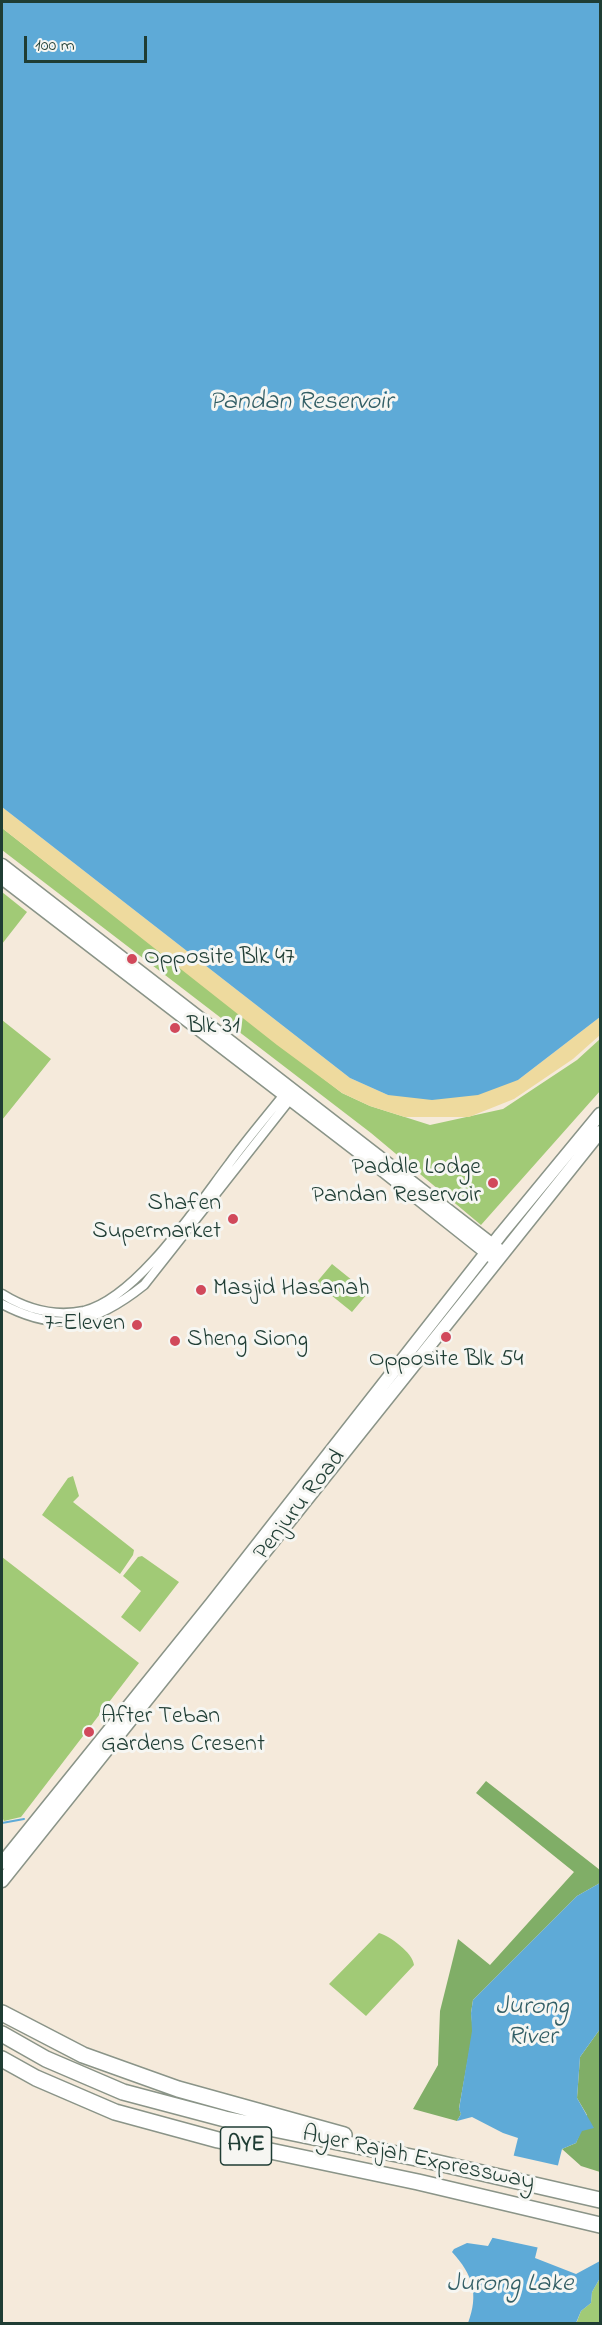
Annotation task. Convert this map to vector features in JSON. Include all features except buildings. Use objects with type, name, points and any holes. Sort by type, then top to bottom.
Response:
[{"type":"highway","points":[[2,2013],[83,2055],[178,2089],[314,2125],[421,2159]]},
{"type":"highway","name":"Ayer Rajah Expressway","points":[[2,2034],[46,2059],[123,2092],[225,2119],[421,2159],[600,2200]]},
{"type":"highway","name":"Ayer Rajah Expressway","points":[[2,2058],[36,2078],[115,2112],[218,2140],[600,2225]]},
{"type":"main road","points":[[2,866],[500,1257]]},
{"type":"main road","points":[[2,878],[290,1094]]},
{"type":"main road","name":"Penjuru Road","points":[[2,1881],[490,1249],[600,1114]]},
{"type":"main road","name":"Penjuru Road","points":[[2,1863],[600,1132]]},
{"type":"main road","points":[[2,1842],[12,1843],[20,1840]]},
{"type":"street","points":[[2,1294],[18,1304],[51,1313],[86,1310],[118,1294],[136,1279],[290,1094]]},
{"type":"street","points":[[2,1304],[21,1314],[46,1322],[89,1319],[120,1304],[144,1285],[290,1094]]},
{"type":"green space","points":[[2,828],[342,1093],[370,1106],[430,1125],[503,1109],[577,1060],[600,1039],[600,1091],[481,1225],[371,1133],[2,850]]},
{"type":"green space","points":[[2,892],[27,912],[2,944]]},
{"type":"green space","points":[[2,1020],[51,1059],[2,1120]]},
{"type":"green space","points":[[332,1264],[368,1293],[352,1312],[316,1283]]},
{"type":"green space","points":[[73,1476],[79,1496],[73,1502],[134,1550],[120,1574],[42,1515],[68,1478]]},
{"type":"green space","points":[[142,1556],[179,1582],[140,1632],[121,1617],[141,1591],[123,1576],[138,1557]]},
{"type":"green space","points":[[2,1557],[139,1663],[21,1817],[4,1821],[2,1817]]},
{"type":"green space","points":[[486,1781],[600,1870],[600,1883],[577,1896],[473,2000],[471,2013],[473,2031],[459,2108],[461,2114],[457,2121],[413,2109],[438,2065],[440,2011],[458,1939],[490,1965],[574,1872],[476,1793]]},
{"type":"green space","points":[[379,1933],[410,1955],[414,1965],[366,2016],[329,1984]]},
{"type":"green space","points":[[600,2029],[600,2172],[581,2166],[562,2149],[576,2143],[587,2115],[577,2098],[580,2057]]},
{"type":"green space","points":[[600,2278],[600,2323],[576,2324],[581,2311],[591,2303],[592,2292]]},
{"type":"sand","points":[[2,807],[350,1078],[388,1095],[518,1080],[600,1017],[600,1035],[573,1059],[514,1099],[469,1117],[405,1117],[370,1106],[342,1093],[277,1045],[2,828]]},
{"type":"water","name":"Pandan Reservoir","points":[[2,2],[600,2],[600,1017],[518,1080],[478,1095],[432,1100],[388,1095],[350,1078],[2,807]]},
{"type":"water","name":"Jurong River","points":[[600,1883],[600,2029],[580,2057],[577,2098],[594,2128],[582,2131],[576,2143],[562,2149],[535,2258],[576,2274],[600,2261],[600,2278],[592,2292],[591,2303],[581,2311],[576,2323],[468,2323],[473,2303],[472,2285],[465,2269],[452,2252],[467,2243],[488,2246],[494,2235],[518,2138],[472,2117],[457,2121],[461,2114],[459,2109],[472,2031],[473,2000],[577,1896]]},
{"type":"pier","points":[[511,2155],[560,2166],[540,2248],[489,2237]]},
{"type":"waterway","points":[[2,1823],[24,1819]]},
{"type":"place","name":"Opposite Blk 47","points":[[132,959]]},
{"type":"place","name":"Blk 31","points":[[175,1028]]},
{"type":"place","name":"Paddle Lodge Pandan Reservoir","points":[[493,1183]]},
{"type":"place","name":"Shafen Supermarket","points":[[233,1219]]},
{"type":"place","name":"Masjid Hasanah","points":[[201,1290]]},
{"type":"place","name":"7-Eleven","points":[[137,1325]]},
{"type":"place","name":"Opposite Blk 54","points":[[446,1337]]},
{"type":"place","name":"Sheng Siong","points":[[175,1341]]},
{"type":"place","name":"After Teban Gardens Cresent","points":[[89,1732]]},
{"type":"water label","name":"Jurong Lake","points":[[510,2286]]}]
